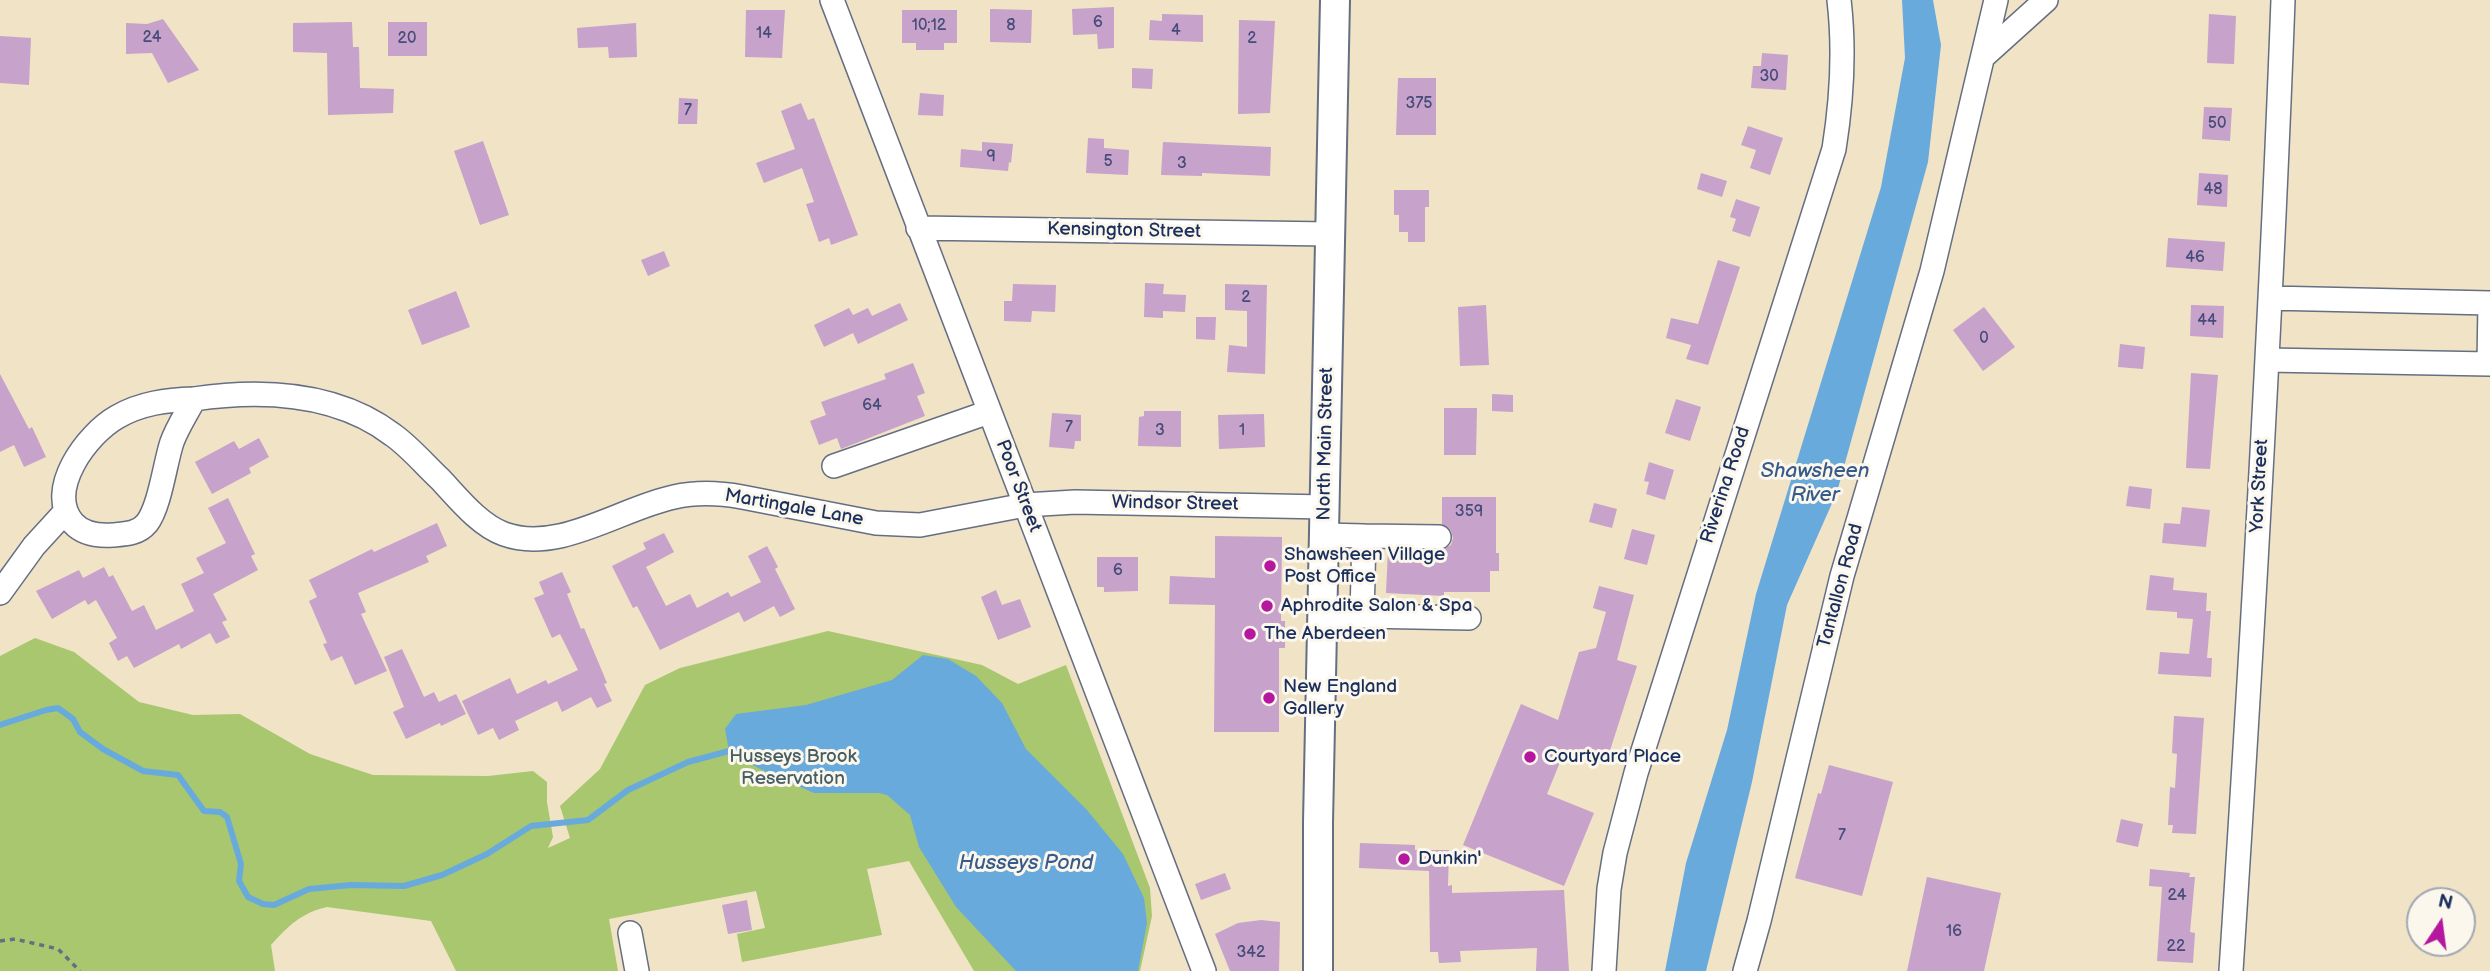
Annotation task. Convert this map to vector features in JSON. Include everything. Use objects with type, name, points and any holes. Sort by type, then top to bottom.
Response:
[{"type":"main road","name":"North Main Street","points":[[1318,971],[1318,822],[1335,0]]},
{"type":"street","name":"Poor Street","points":[[832,0],[1204,971]]},
{"type":"street","name":"Riverina Road","points":[[1604,971],[1609,889],[1615,853],[1636,773],[1834,149],[1843,66],[1839,0]]},
{"type":"street","name":"Tantallon Road","points":[[1745,971],[1842,576],[1932,271],[1996,0]]},
{"type":"street","points":[[1984,55],[2046,0]]},
{"type":"street","name":"York Street","points":[[2231,971],[2267,360],[2283,0]]},
{"type":"street","name":"Kensington Street","points":[[918,229],[1329,234]]},
{"type":"street","points":[[2267,360],[2489,364],[2490,303],[2270,298]]},
{"type":"street","name":"Martingale Lane","points":[[66,511],[63,497],[67,478],[75,461],[99,429],[133,409],[169,400],[260,393],[310,400],[356,413],[395,436],[492,528],[521,538],[557,536],[653,503],[690,495],[743,496],[897,526],[942,522],[1025,505]]},
{"type":"street","points":[[0,593],[34,546],[66,511],[76,526],[93,534],[130,533],[145,525],[153,511],[172,442],[194,399]]},
{"type":"street","points":[[834,466],[989,412]]},
{"type":"street","name":"Windsor Street","points":[[1025,505],[1075,502],[1325,507]]},
{"type":"street","points":[[1324,535],[1439,537]]},
{"type":"street","points":[[1362,616],[1364,536]]},
{"type":"street","points":[[1323,615],[1469,618]]},
{"type":"street","points":[[630,933],[637,971]]},
{"type":"path","points":[[0,941],[15,939],[58,949],[80,971]]},
{"type":"green space","name":"Husseys Brook Reservation","points":[[828,631],[982,665],[1018,684],[1066,665],[1150,888],[1152,916],[1140,971],[974,971],[909,861],[867,869],[882,935],[742,962],[737,934],[765,928],[756,891],[609,919],[618,971],[456,971],[431,921],[327,907],[296,921],[271,945],[275,971],[0,971],[0,656],[35,638],[74,652],[139,702],[193,715],[240,714],[310,754],[373,775],[488,776],[533,771],[547,782],[547,802],[553,837],[548,848],[570,838],[560,806],[600,769],[645,685],[680,668]]},
{"type":"water","name":"Shawsheen River","points":[[1902,0],[1933,0],[1941,45],[1928,162],[1837,492],[1787,605],[1752,782],[1706,971],[1665,971],[1686,863],[1727,730],[1756,594],[1881,187],[1905,58]]},
{"type":"water","name":"Husseys Pond","points":[[923,655],[948,659],[976,676],[1002,703],[1026,749],[1087,810],[1123,854],[1144,898],[1147,923],[1138,971],[1016,971],[956,907],[919,847],[910,815],[887,795],[814,793],[758,768],[729,751],[725,729],[736,714],[806,705],[892,680]]},
{"type":"building","points":[[1114,7],[1114,48],[1098,49],[1097,34],[1073,35],[1072,9]]},
{"type":"building","points":[[990,9],[1032,10],[1031,43],[990,42]]},
{"type":"building","points":[[746,10],[785,10],[782,58],[745,57]]},
{"type":"building","points":[[902,10],[957,10],[957,43],[944,43],[944,50],[916,50],[916,43],[902,43]]},
{"type":"building","points":[[1162,14],[1203,15],[1203,42],[1149,40],[1150,20],[1162,21]]},
{"type":"building","points":[[2209,14],[2236,16],[2234,64],[2207,63]]},
{"type":"building","points":[[163,19],[199,70],[168,83],[152,53],[126,54],[126,23],[147,24]]},
{"type":"building","points":[[1239,20],[1275,21],[1270,113],[1238,114]]},
{"type":"building","points":[[352,22],[353,47],[359,47],[360,88],[394,89],[393,113],[328,115],[327,53],[293,52],[293,23]]},
{"type":"building","points":[[388,22],[427,22],[427,56],[388,56]]},
{"type":"building","points":[[636,23],[637,57],[609,58],[608,47],[578,48],[577,28]]},
{"type":"building","points":[[0,36],[31,38],[29,85],[0,83]]},
{"type":"building","points":[[1762,53],[1788,55],[1786,90],[1751,88],[1753,66],[1761,66]]},
{"type":"building","points":[[1132,68],[1153,69],[1152,89],[1132,88]]},
{"type":"building","points":[[1398,78],[1436,78],[1436,135],[1396,135]]},
{"type":"building","points":[[920,93],[944,95],[943,116],[918,115]]},
{"type":"building","points":[[679,98],[698,99],[697,124],[678,124]]},
{"type":"building","points":[[801,103],[808,120],[814,118],[858,235],[831,245],[829,238],[819,242],[806,204],[814,202],[802,168],[764,183],[756,163],[795,149],[781,111]]},
{"type":"building","points":[[2204,107],[2232,108],[2230,141],[2202,139]]},
{"type":"building","points":[[1748,126],[1783,138],[1770,175],[1750,168],[1756,150],[1741,145]]},
{"type":"building","points":[[1088,138],[1104,139],[1104,148],[1129,150],[1128,175],[1086,173]]},
{"type":"building","points":[[483,141],[509,215],[480,225],[454,151]]},
{"type":"building","points":[[982,142],[1013,144],[1008,171],[960,167],[961,149],[982,151]]},
{"type":"building","points":[[1163,142],[1271,147],[1270,176],[1202,173],[1202,176],[1161,175]]},
{"type":"building","points":[[1701,173],[1727,181],[1722,197],[1697,189]]},
{"type":"building","points":[[2199,173],[2228,175],[2227,207],[2197,205]]},
{"type":"building","points":[[1394,190],[1429,190],[1429,207],[1425,207],[1425,242],[1408,242],[1408,232],[1399,232],[1399,215],[1394,215]]},
{"type":"building","points":[[1736,199],[1760,207],[1750,237],[1732,231],[1736,219],[1730,217]]},
{"type":"building","points":[[2168,238],[2225,242],[2223,271],[2166,267]]},
{"type":"building","points":[[664,251],[670,266],[648,276],[641,260]]},
{"type":"building","points":[[1718,260],[1740,267],[1708,365],[1686,359],[1691,345],[1666,338],[1671,318],[1698,324]]},
{"type":"building","points":[[1145,283],[1164,284],[1163,294],[1186,295],[1185,312],[1163,311],[1163,318],[1144,317]]},
{"type":"building","points":[[1013,284],[1056,285],[1055,312],[1032,311],[1031,322],[1004,321],[1004,301],[1012,301]]},
{"type":"building","points":[[1225,284],[1267,285],[1265,374],[1227,372],[1229,345],[1247,347],[1247,311],[1225,310]]},
{"type":"building","points":[[456,291],[470,327],[422,345],[408,310]]},
{"type":"building","points":[[900,303],[908,320],[858,344],[853,333],[824,347],[814,325],[849,308],[853,315],[868,308],[872,316]]},
{"type":"building","points":[[1486,305],[1489,365],[1460,366],[1458,307]]},
{"type":"building","points":[[2191,305],[2224,306],[2223,338],[2190,336]]},
{"type":"building","points":[[1984,307],[2015,347],[1983,371],[1953,330]]},
{"type":"building","points":[[1196,317],[1216,317],[1215,340],[1196,339]]},
{"type":"building","points":[[2120,344],[2145,347],[2143,369],[2118,367]]},
{"type":"building","points":[[913,363],[925,393],[917,396],[925,416],[841,449],[837,438],[819,445],[810,421],[826,415],[821,402],[886,379],[884,374]]},
{"type":"building","points":[[2191,373],[2218,375],[2210,469],[2186,468]]},
{"type":"building","points":[[0,374],[29,429],[32,427],[46,457],[24,467],[14,445],[0,452]]},
{"type":"building","points":[[1492,394],[1513,395],[1513,412],[1492,411]]},
{"type":"building","points":[[1676,399],[1701,407],[1690,441],[1665,433]]},
{"type":"building","points":[[1444,408],[1477,408],[1476,455],[1444,455]]},
{"type":"building","points":[[1144,411],[1181,411],[1181,447],[1138,446],[1139,417],[1144,416]]},
{"type":"building","points":[[1052,413],[1081,415],[1081,441],[1075,441],[1074,449],[1049,447]]},
{"type":"building","points":[[1264,414],[1265,447],[1219,449],[1218,415]]},
{"type":"building","points":[[259,438],[269,457],[249,468],[251,473],[212,494],[195,462],[234,441],[239,449]]},
{"type":"building","points":[[1649,462],[1674,470],[1665,500],[1646,494],[1649,482],[1644,481]]},
{"type":"building","points":[[2129,486],[2152,489],[2150,509],[2126,506]]},
{"type":"building","points":[[1442,497],[1496,497],[1496,553],[1499,553],[1499,571],[1490,571],[1490,592],[1444,592],[1444,596],[1386,593],[1388,550],[1439,551],[1451,545],[1451,531],[1442,524]]},
{"type":"building","points":[[228,498],[255,554],[251,556],[258,570],[213,594],[227,620],[222,622],[230,637],[216,644],[210,633],[181,649],[179,644],[134,668],[127,656],[118,661],[109,643],[117,638],[96,600],[88,605],[85,600],[52,619],[36,591],[79,570],[83,578],[104,567],[109,577],[113,575],[132,611],[144,605],[156,630],[194,611],[181,584],[204,573],[196,558],[226,543],[208,508]]},
{"type":"building","points":[[1594,503],[1617,509],[1612,528],[1589,522]]},
{"type":"building","points":[[2182,507],[2210,510],[2206,547],[2162,543],[2164,523],[2180,524]]},
{"type":"building","points":[[437,523],[447,546],[426,556],[429,562],[358,593],[366,612],[361,614],[387,671],[355,685],[342,656],[331,661],[323,644],[327,643],[309,601],[317,597],[309,580],[372,549],[374,552]]},
{"type":"building","points":[[1632,529],[1655,535],[1647,565],[1624,559]]},
{"type":"building","points":[[664,533],[674,552],[646,567],[666,606],[690,594],[697,608],[728,592],[731,597],[761,582],[748,556],[767,546],[795,609],[780,617],[774,606],[744,622],[739,612],[660,650],[637,606],[633,608],[612,566],[646,549],[643,543]]},
{"type":"building","name":"The Aberdeen","points":[[1215,536],[1282,537],[1281,621],[1285,621],[1285,648],[1279,648],[1279,732],[1214,732],[1215,605],[1169,604],[1170,576],[1215,578]]},
{"type":"building","points":[[1097,557],[1138,557],[1138,591],[1104,592],[1104,587],[1097,587]]},
{"type":"building","points":[[562,572],[571,592],[567,594],[581,629],[584,628],[612,701],[597,708],[591,697],[562,712],[557,701],[515,721],[519,730],[499,740],[493,728],[478,735],[462,701],[510,678],[517,694],[546,680],[548,684],[578,670],[560,634],[552,638],[534,598],[544,594],[539,582]]},
{"type":"building","points":[[2150,575],[2174,578],[2173,590],[2207,593],[2206,611],[2211,611],[2207,658],[2212,658],[2211,677],[2158,674],[2160,652],[2189,654],[2193,619],[2177,618],[2177,612],[2146,610]]},
{"type":"building","name":"Courtyard Place","points":[[1599,586],[1634,595],[1617,660],[1637,666],[1606,763],[1565,750],[1547,794],[1594,813],[1564,886],[1463,845],[1521,704],[1558,720],[1579,652],[1596,648],[1606,612],[1593,608]]},
{"type":"building","points":[[996,590],[1002,605],[1020,599],[1031,627],[998,640],[981,597]]},
{"type":"building","points":[[402,649],[424,697],[434,692],[439,702],[456,694],[466,714],[406,739],[393,712],[404,707],[384,657]]},
{"type":"building","points":[[2174,716],[2204,718],[2196,834],[2172,833],[2173,825],[2168,825],[2170,787],[2175,788],[2177,754],[2172,753]]},
{"type":"building","points":[[1829,765],[1893,782],[1862,896],[1795,878],[1818,793],[1821,794]]},
{"type":"building","points":[[2121,819],[2143,824],[2138,847],[2116,842]]},
{"type":"building","points":[[1360,843],[1415,845],[1415,850],[1449,850],[1448,886],[1452,885],[1452,893],[1564,890],[1569,971],[1536,971],[1537,948],[1460,951],[1461,962],[1439,963],[1438,952],[1430,952],[1429,871],[1359,868]]},
{"type":"building","points":[[2150,869],[2190,873],[2189,877],[2195,877],[2190,932],[2195,933],[2193,963],[2157,961],[2162,887],[2149,886]]},
{"type":"building","points":[[1225,873],[1231,889],[1201,900],[1195,884]]},
{"type":"building","points":[[1927,877],[2001,893],[1984,971],[1907,971]]},
{"type":"building","points":[[747,900],[752,930],[728,934],[722,905]]},
{"type":"building","points":[[1261,920],[1280,922],[1279,971],[1230,971],[1215,934],[1238,923]]},
{"type":"waterway","points":[[0,725],[58,708],[73,719],[80,732],[103,749],[143,771],[178,775],[204,811],[220,812],[227,817],[241,864],[239,881],[248,897],[263,904],[274,905],[309,889],[351,885],[404,886],[442,875],[487,854],[531,826],[588,820],[628,790],[688,762],[729,751]]},
{"type":"place","name":"Shawsheen Village Post Office","points":[[1270,566]]},
{"type":"place","name":"Aphrodite Salon & Spa","points":[[1267,606]]},
{"type":"place","name":"The Aberdeen","points":[[1250,634]]},
{"type":"place","name":"New England Gallery","points":[[1269,698]]},
{"type":"place","name":"Courtyard Place","points":[[1530,757]]},
{"type":"place","name":"Dunkin'","points":[[1404,859]]}]
